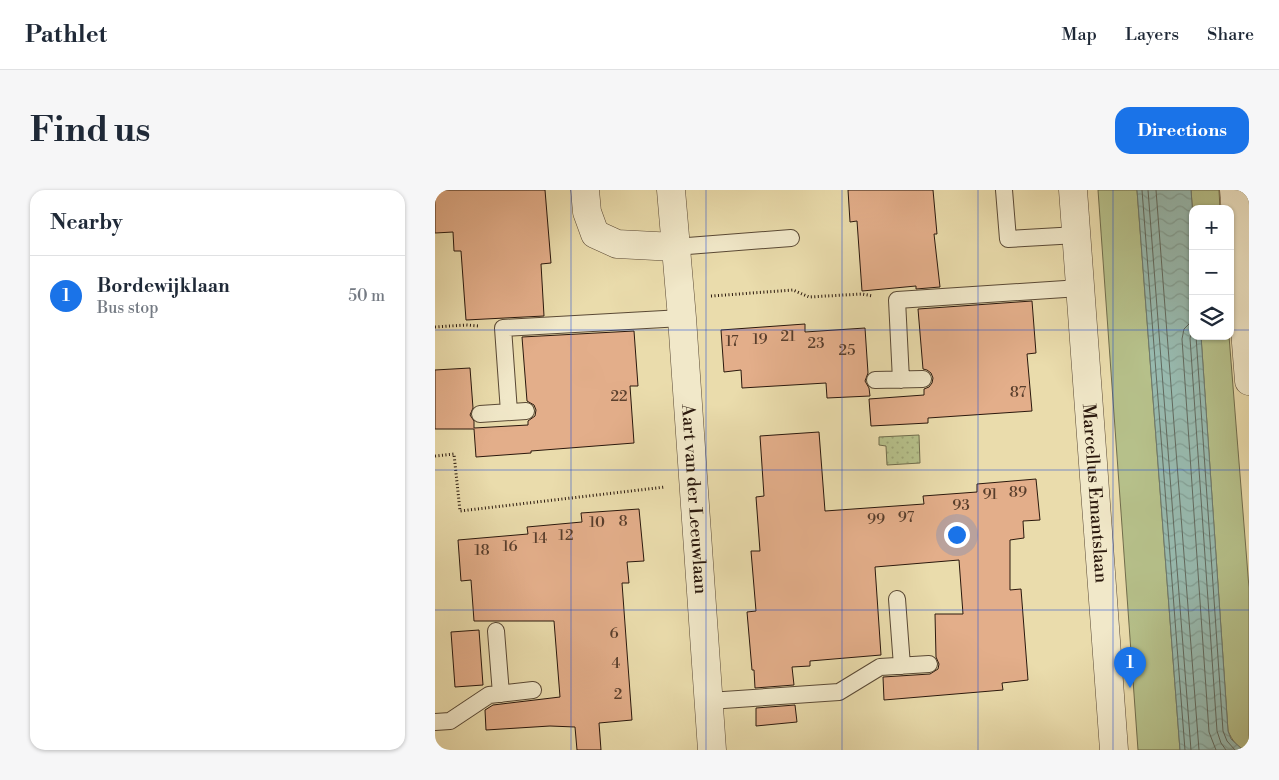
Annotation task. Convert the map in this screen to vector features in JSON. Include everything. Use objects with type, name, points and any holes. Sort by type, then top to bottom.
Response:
[{"type":"street","points":[[585,190],[587,212],[595,234],[617,244],[675,247]]},
{"type":"street","name":"Aart van der Leeuwlaan","points":[[671,190],[713,750]]},
{"type":"street","name":"Marcellus Emantslaan","points":[[1073,190],[1114,750]]},
{"type":"street","points":[[1234,190],[1244,264],[1249,381]]},
{"type":"lane","points":[[1005,190],[1008,239],[1077,236]]},
{"type":"lane","points":[[675,247],[791,238]]},
{"type":"lane","points":[[901,380],[897,300],[1080,288]]},
{"type":"lane","points":[[509,412],[503,328],[681,308]]},
{"type":"lane","points":[[875,380],[923,379]]},
{"type":"lane","points":[[480,414],[527,411]]},
{"type":"lane","points":[[897,599],[902,666]]},
{"type":"lane","points":[[496,631],[501,694]]},
{"type":"lane","points":[[709,701],[839,692],[880,667],[929,664]]},
{"type":"lane","points":[[435,722],[451,721],[489,695],[533,690]]},
{"type":"path","points":[[681,308],[793,290],[809,297],[862,294],[897,300]]},
{"type":"path","points":[[435,327],[466,325],[503,328]]},
{"type":"path","points":[[435,456],[454,454],[460,511],[693,484]]},
{"type":"green space","points":[[1098,190],[1137,190],[1180,750],[1138,750]]},
{"type":"green space","points":[[1191,190],[1219,190],[1220,205],[1192,205]]},
{"type":"green space","points":[[1201,340],[1229,340],[1249,588],[1249,750],[1239,746],[1228,731]]},
{"type":"green space","points":[[919,435],[920,463],[887,465],[886,446],[879,445],[879,437]]},
{"type":"water","points":[[1137,190],[1191,190],[1192,205],[1189,205],[1189,340],[1201,340],[1228,731],[1231,739],[1243,750],[1180,750]]},
{"type":"building","points":[[435,190],[545,190],[551,263],[541,264],[544,316],[466,320],[461,251],[454,251],[453,232],[435,233]]},
{"type":"building","points":[[848,190],[933,190],[937,234],[934,234],[940,287],[916,289],[916,286],[862,291],[857,221],[850,222]]},
{"type":"building","points":[[1032,301],[1036,353],[1027,354],[1032,411],[928,418],[928,423],[871,426],[869,399],[924,395],[924,389],[932,383],[931,373],[923,369],[918,309]]},
{"type":"building","points":[[805,324],[805,332],[865,328],[868,373],[865,381],[869,388],[870,396],[827,398],[826,383],[742,388],[741,370],[724,372],[721,330]]},
{"type":"building","points":[[634,331],[638,386],[630,386],[634,443],[476,457],[474,429],[435,429],[435,370],[470,368],[473,408],[470,415],[474,421],[474,428],[528,425],[528,421],[535,416],[536,410],[534,405],[527,401],[522,337]]},
{"type":"building","points":[[819,432],[825,511],[924,504],[923,496],[977,492],[977,484],[1036,479],[1040,520],[1023,521],[1024,538],[1010,540],[1010,590],[1021,589],[1028,680],[1002,683],[1003,690],[884,700],[883,677],[930,674],[938,669],[935,614],[963,614],[959,560],[875,567],[881,655],[810,661],[810,666],[792,667],[794,685],[755,688],[747,612],[756,611],[751,551],[760,551],[756,497],[764,496],[760,436]]},
{"type":"building","points":[[639,509],[644,561],[627,562],[629,583],[622,583],[632,720],[599,723],[601,750],[577,750],[575,727],[550,726],[486,730],[485,710],[493,705],[560,697],[554,621],[474,621],[471,580],[461,581],[458,540],[528,534],[527,527],[582,522],[581,513]]},
{"type":"building","points":[[479,630],[483,685],[455,687],[451,632]]},
{"type":"building","points":[[795,705],[797,722],[756,726],[756,708]]},
{"type":"place","name":"Bordewijklaan","points":[[1130,688]]}]
